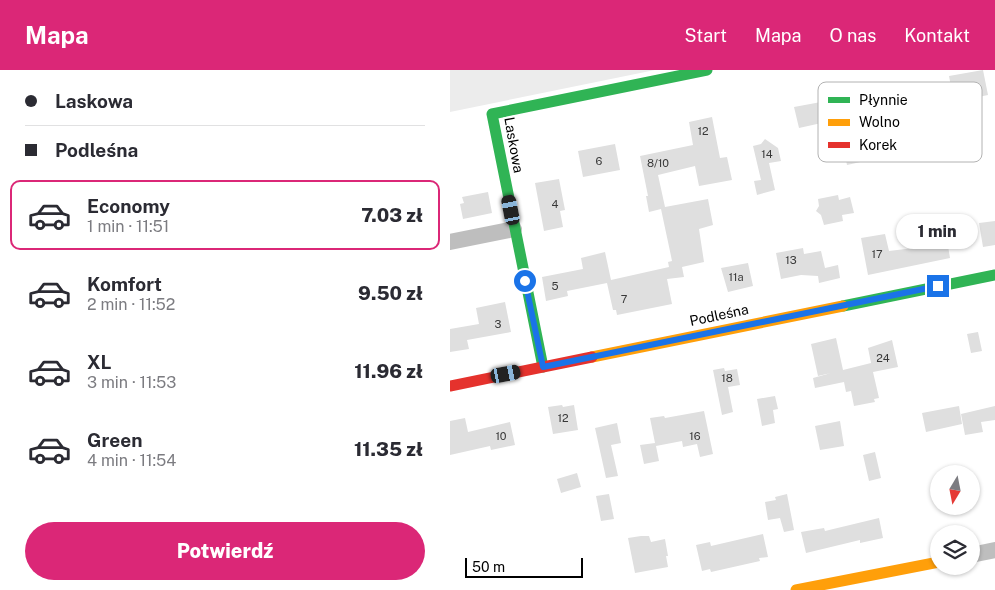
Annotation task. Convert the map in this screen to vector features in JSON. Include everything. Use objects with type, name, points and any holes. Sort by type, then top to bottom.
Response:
[{"type":"street","name":"Laskowa","points":[[543,367],[492,114],[708,70]]},
{"type":"street","points":[[450,242],[514,229]]},
{"type":"street","name":"Podleśna","points":[[450,386],[995,274]]},
{"type":"street","points":[[980,553],[995,550]]},
{"type":"street","points":[[796,590],[930,564]]},
{"type":"shaded area","points":[[450,70],[655,70],[450,112]]},
{"type":"building","points":[[983,70],[988,95],[982,96],[982,82],[950,82],[949,76]]},
{"type":"building","points":[[818,103],[818,124],[799,128],[794,107]]},
{"type":"building","points":[[712,117],[720,158],[727,157],[732,180],[699,186],[695,166],[658,175],[665,207],[708,199],[713,225],[699,229],[704,262],[682,267],[684,277],[667,279],[672,304],[617,315],[616,310],[613,310],[607,283],[567,291],[568,296],[546,301],[542,277],[583,269],[581,258],[605,252],[611,280],[669,267],[668,262],[672,261],[661,209],[649,212],[646,196],[648,196],[640,156],[693,145],[689,122]]},
{"type":"building","points":[[765,139],[778,148],[781,161],[769,163],[775,190],[757,195],[754,181],[761,180],[753,146],[761,144]]},
{"type":"building","points":[[615,144],[620,170],[583,177],[578,151]]},
{"type":"building","points":[[846,162],[860,162],[847,165]]},
{"type":"building","points":[[559,179],[565,210],[560,211],[563,227],[544,231],[535,183]]},
{"type":"building","points":[[488,192],[492,213],[463,219],[460,204],[464,203],[462,197]]},
{"type":"building","points":[[838,195],[839,200],[850,197],[854,213],[842,215],[843,221],[824,225],[821,215],[816,211],[819,206],[818,199]]},
{"type":"building","points":[[995,221],[995,245],[983,247],[979,223]]},
{"type":"building","points":[[885,234],[889,251],[930,246],[929,241],[934,240],[934,236],[946,234],[950,258],[868,275],[861,238]]},
{"type":"building","points":[[803,248],[804,254],[821,251],[825,268],[838,265],[840,278],[819,283],[818,276],[801,275],[781,279],[776,253]]},
{"type":"building","points":[[748,263],[753,286],[728,292],[721,268]]},
{"type":"building","points":[[505,302],[511,332],[467,340],[469,349],[450,352],[450,329],[479,324],[476,308]]},
{"type":"building","points":[[978,332],[982,351],[971,353],[967,334]]},
{"type":"building","points":[[836,338],[843,370],[871,363],[868,348],[892,340],[898,367],[873,372],[879,398],[874,399],[875,402],[854,406],[851,391],[846,392],[844,382],[815,388],[813,378],[831,373],[818,376],[811,344]]},
{"type":"building","points":[[724,368],[725,371],[737,369],[740,385],[728,387],[733,412],[722,415],[713,370]]},
{"type":"building","points":[[775,396],[778,409],[773,410],[775,423],[762,426],[757,399]]},
{"type":"building","points":[[562,405],[563,407],[574,405],[578,430],[553,434],[548,407]]},
{"type":"building","points":[[959,406],[962,424],[926,432],[922,413]]},
{"type":"building","points":[[995,406],[995,420],[981,422],[983,432],[965,435],[961,414]]},
{"type":"building","points":[[704,411],[713,454],[700,457],[697,444],[683,447],[682,441],[656,446],[659,461],[644,464],[640,445],[655,443],[650,418],[664,416],[665,418]]},
{"type":"building","points":[[465,418],[468,432],[510,422],[515,445],[491,450],[490,446],[450,455],[450,421]]},
{"type":"building","points":[[840,421],[844,446],[820,450],[815,426]]},
{"type":"building","points":[[617,423],[621,443],[611,445],[618,476],[606,478],[595,428]]},
{"type":"building","points":[[875,452],[881,478],[869,481],[863,455]]},
{"type":"building","points":[[577,473],[581,487],[561,493],[557,479]]},
{"type":"building","points":[[609,494],[614,519],[601,521],[596,496]]},
{"type":"building","points":[[787,494],[794,530],[784,532],[780,518],[768,520],[765,502],[776,500],[775,497]]},
{"type":"building","points":[[879,518],[883,538],[860,543],[860,540],[806,553],[801,532],[824,528],[825,531]]},
{"type":"building","points":[[763,534],[768,557],[759,558],[760,561],[711,572],[710,569],[702,571],[696,545],[710,542],[711,546]]},
{"type":"building","points":[[649,536],[651,542],[665,539],[668,567],[635,573],[628,538]]},
{"type":"traffic: fast","points":[[543,367],[492,114],[707,70]]},
{"type":"traffic: fast","points":[[843,306],[995,275]]},
{"type":"traffic: slow","points":[[592,357],[843,306]]},
{"type":"traffic: slow","points":[[796,590],[930,564]]},
{"type":"traffic: jam","points":[[450,386],[592,357]]},
{"type":"route","points":[[525,281],[543,367],[938,286]]}]
